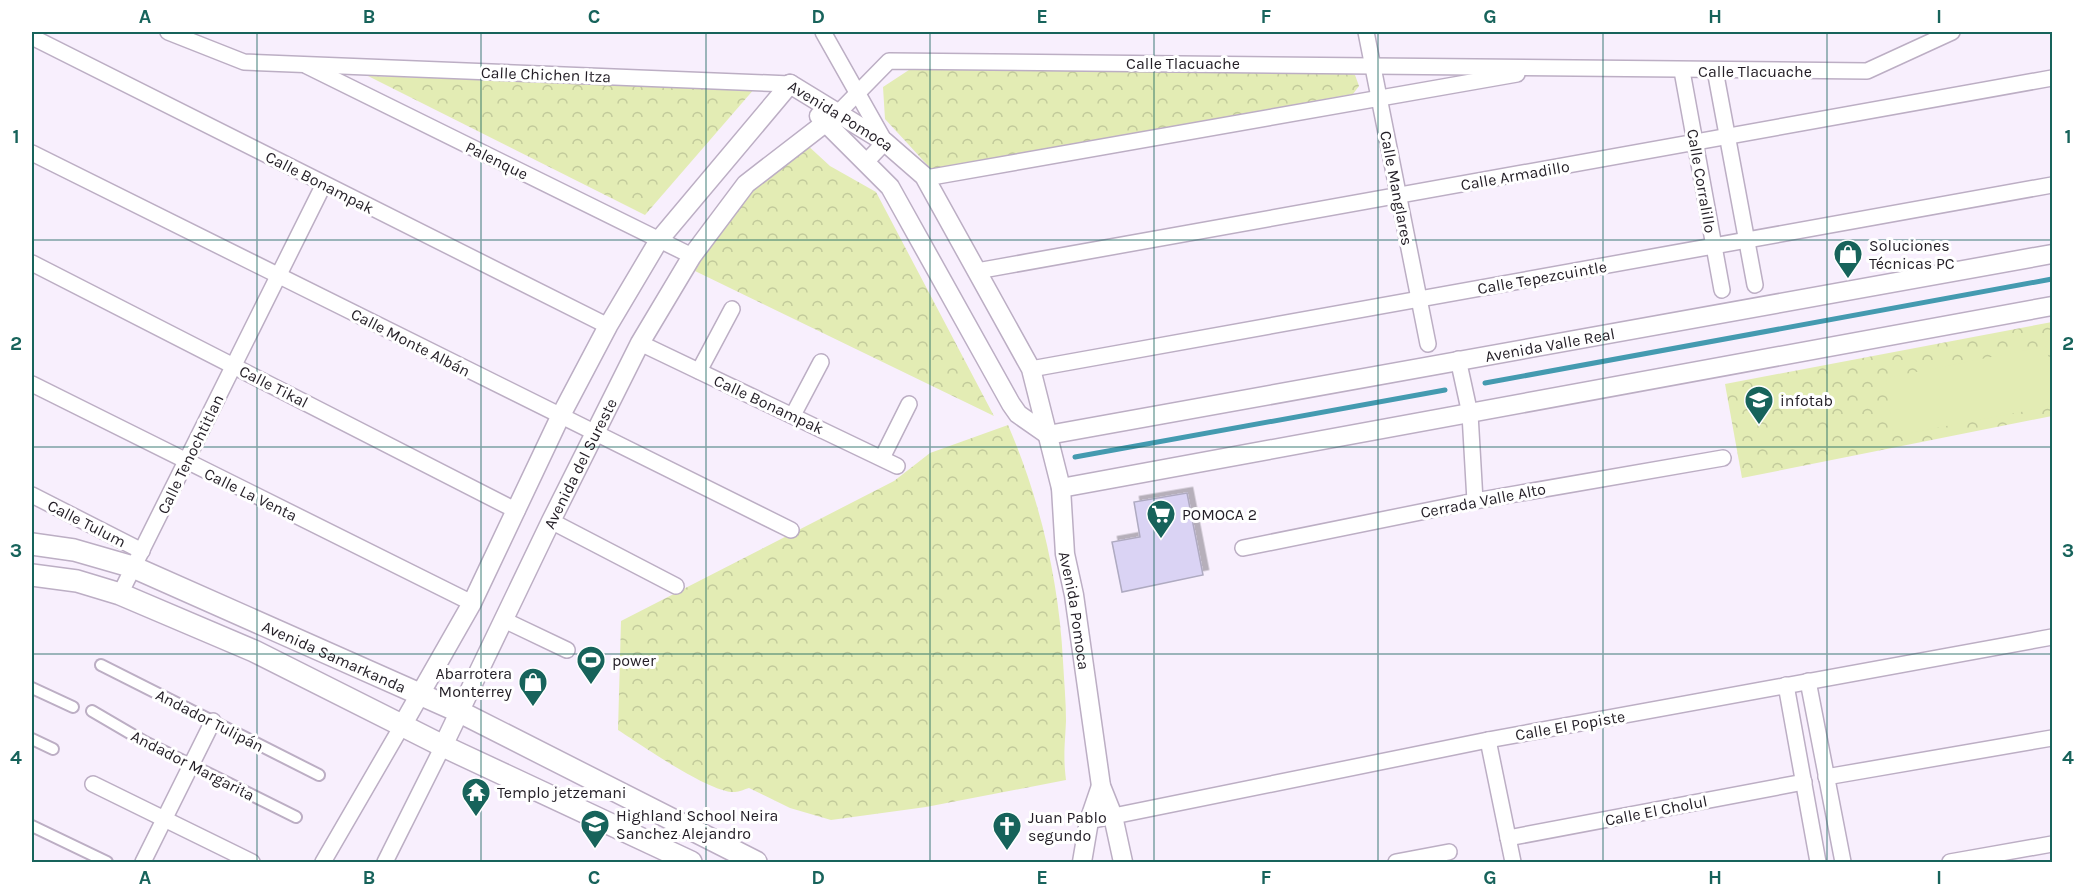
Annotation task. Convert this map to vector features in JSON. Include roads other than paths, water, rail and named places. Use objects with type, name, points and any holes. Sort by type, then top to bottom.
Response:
[{"type":"main road","name":"Avenida Samarkanda","points":[[32,544],[138,559],[417,695],[460,712],[756,862]]},
{"type":"main road","name":"Avenida Samarkanda","points":[[32,575],[77,581],[120,594],[254,651],[443,746],[691,862]]},
{"type":"main road","points":[[659,847],[673,819]]},
{"type":"street","name":"Calle Chichen Itza","points":[[168,32],[244,62],[790,84]]},
{"type":"street","points":[[823,32],[885,142],[865,163]]},
{"type":"street","name":"Calle Manglares","points":[[1366,32],[1428,344]]},
{"type":"street","name":"Calle Tlacuache","points":[[833,118],[889,61],[1373,64],[1682,71],[1867,71],[1952,32]]},
{"type":"street","name":"Calle Bonampak","points":[[32,37],[608,327]]},
{"type":"street","name":"Palenque","points":[[302,64],[692,256]]},
{"type":"street","name":"Calle Tlacuache","points":[[926,178],[1549,69]]},
{"type":"street","name":"Calle Corralillo","points":[[1715,70],[1755,285]]},
{"type":"street","name":"Calle Corralillo","points":[[1682,71],[1722,290]]},
{"type":"street","name":"Calle Armadillo","points":[[977,271],[1695,144],[2052,78]]},
{"type":"street","points":[[323,862],[472,603],[560,417],[608,327],[659,240],[790,84]]},
{"type":"street","name":"Avenida Pomoca","points":[[790,84],[833,118],[885,142],[926,178],[1031,369],[1061,488],[1065,554],[1074,595],[1101,786],[1113,816],[1124,862]]},
{"type":"street","name":"Avenida Pomoca","points":[[833,118],[865,163],[890,187],[1018,414],[1048,435]]},
{"type":"street","name":"Avenida del Sureste","points":[[385,862],[460,712],[551,520],[640,343],[692,256],[746,184],[788,149],[833,118]]},
{"type":"street","name":"Calle Monte Albán","points":[[32,153],[791,530]]},
{"type":"street","name":"Calle Tenochtitlan","points":[[120,594],[324,184]]},
{"type":"street","name":"Calle Tepezcuintle","points":[[1031,369],[2052,185]]},
{"type":"street","name":"Avenida Valle Real","points":[[1048,435],[1458,359],[2052,254]]},
{"type":"street","name":"Calle Tikal","points":[[32,263],[517,511]]},
{"type":"street","points":[[1061,488],[2052,306]]},
{"type":"street","points":[[699,371],[732,309]]},
{"type":"street","name":"Calle Bonampak","points":[[640,343],[897,466]]},
{"type":"street","points":[[1458,359],[1470,414],[1475,501]]},
{"type":"street","points":[[793,416],[821,362]]},
{"type":"street","name":"Calle La Venta","points":[[32,384],[472,603]]},
{"type":"street","points":[[882,458],[909,404]]},
{"type":"street","name":"Cerrada Valle Alto","points":[[1243,548],[1475,501],[1723,458]]},
{"type":"street","name":"Calle Tulum","points":[[32,495],[138,559]]},
{"type":"street","points":[[551,520],[676,586]]},
{"type":"street","points":[[504,620],[567,650]]},
{"type":"street","name":"Calle El Popiste","points":[[1089,821],[1488,740],[2052,637]]},
{"type":"street","name":"Andador Tulipán","points":[[101,665],[319,775]]},
{"type":"street","points":[[1808,681],[1843,862]]},
{"type":"street","points":[[1786,685],[1818,862]]},
{"type":"street","points":[[32,688],[73,707]]},
{"type":"street","name":"Andador Margarita","points":[[92,711],[191,765],[296,817]]},
{"type":"street","points":[[143,862],[213,721]]},
{"type":"street","points":[[1826,777],[2052,738]]},
{"type":"street","points":[[32,739],[53,749]]},
{"type":"street","points":[[1488,740],[1513,862]]},
{"type":"street","name":"Calle El Cholul","points":[[1508,838],[1804,782]]},
{"type":"street","points":[[93,784],[252,862]]},
{"type":"street","name":"Avenida Pomoca","points":[[1082,862],[1089,821],[1101,786]]},
{"type":"street","points":[[32,826],[107,862]]},
{"type":"street","points":[[1950,862],[2052,844]]},
{"type":"street","points":[[1396,862],[1449,852]]},
{"type":"waterway","points":[[1485,383],[2052,279]]},
{"type":"waterway","points":[[1075,457],[1445,390]]},
{"type":"place","name":"Soluciones Técnicas PC","points":[[1848,280]]},
{"type":"place","name":"infotab","points":[[1759,426]]},
{"type":"place","name":"POMOCA 2","points":[[1161,540]]},
{"type":"place","name":"power","points":[[591,686]]},
{"type":"place","name":"Abarrotera Monterrey","points":[[533,708]]},
{"type":"place","name":"Templo jetzemani","points":[[476,818]]},
{"type":"place","name":"Highland School Neira Sanchez Alejandro","points":[[595,850]]},
{"type":"place","name":"Juan Pablo segundo","points":[[1007,852]]}]
